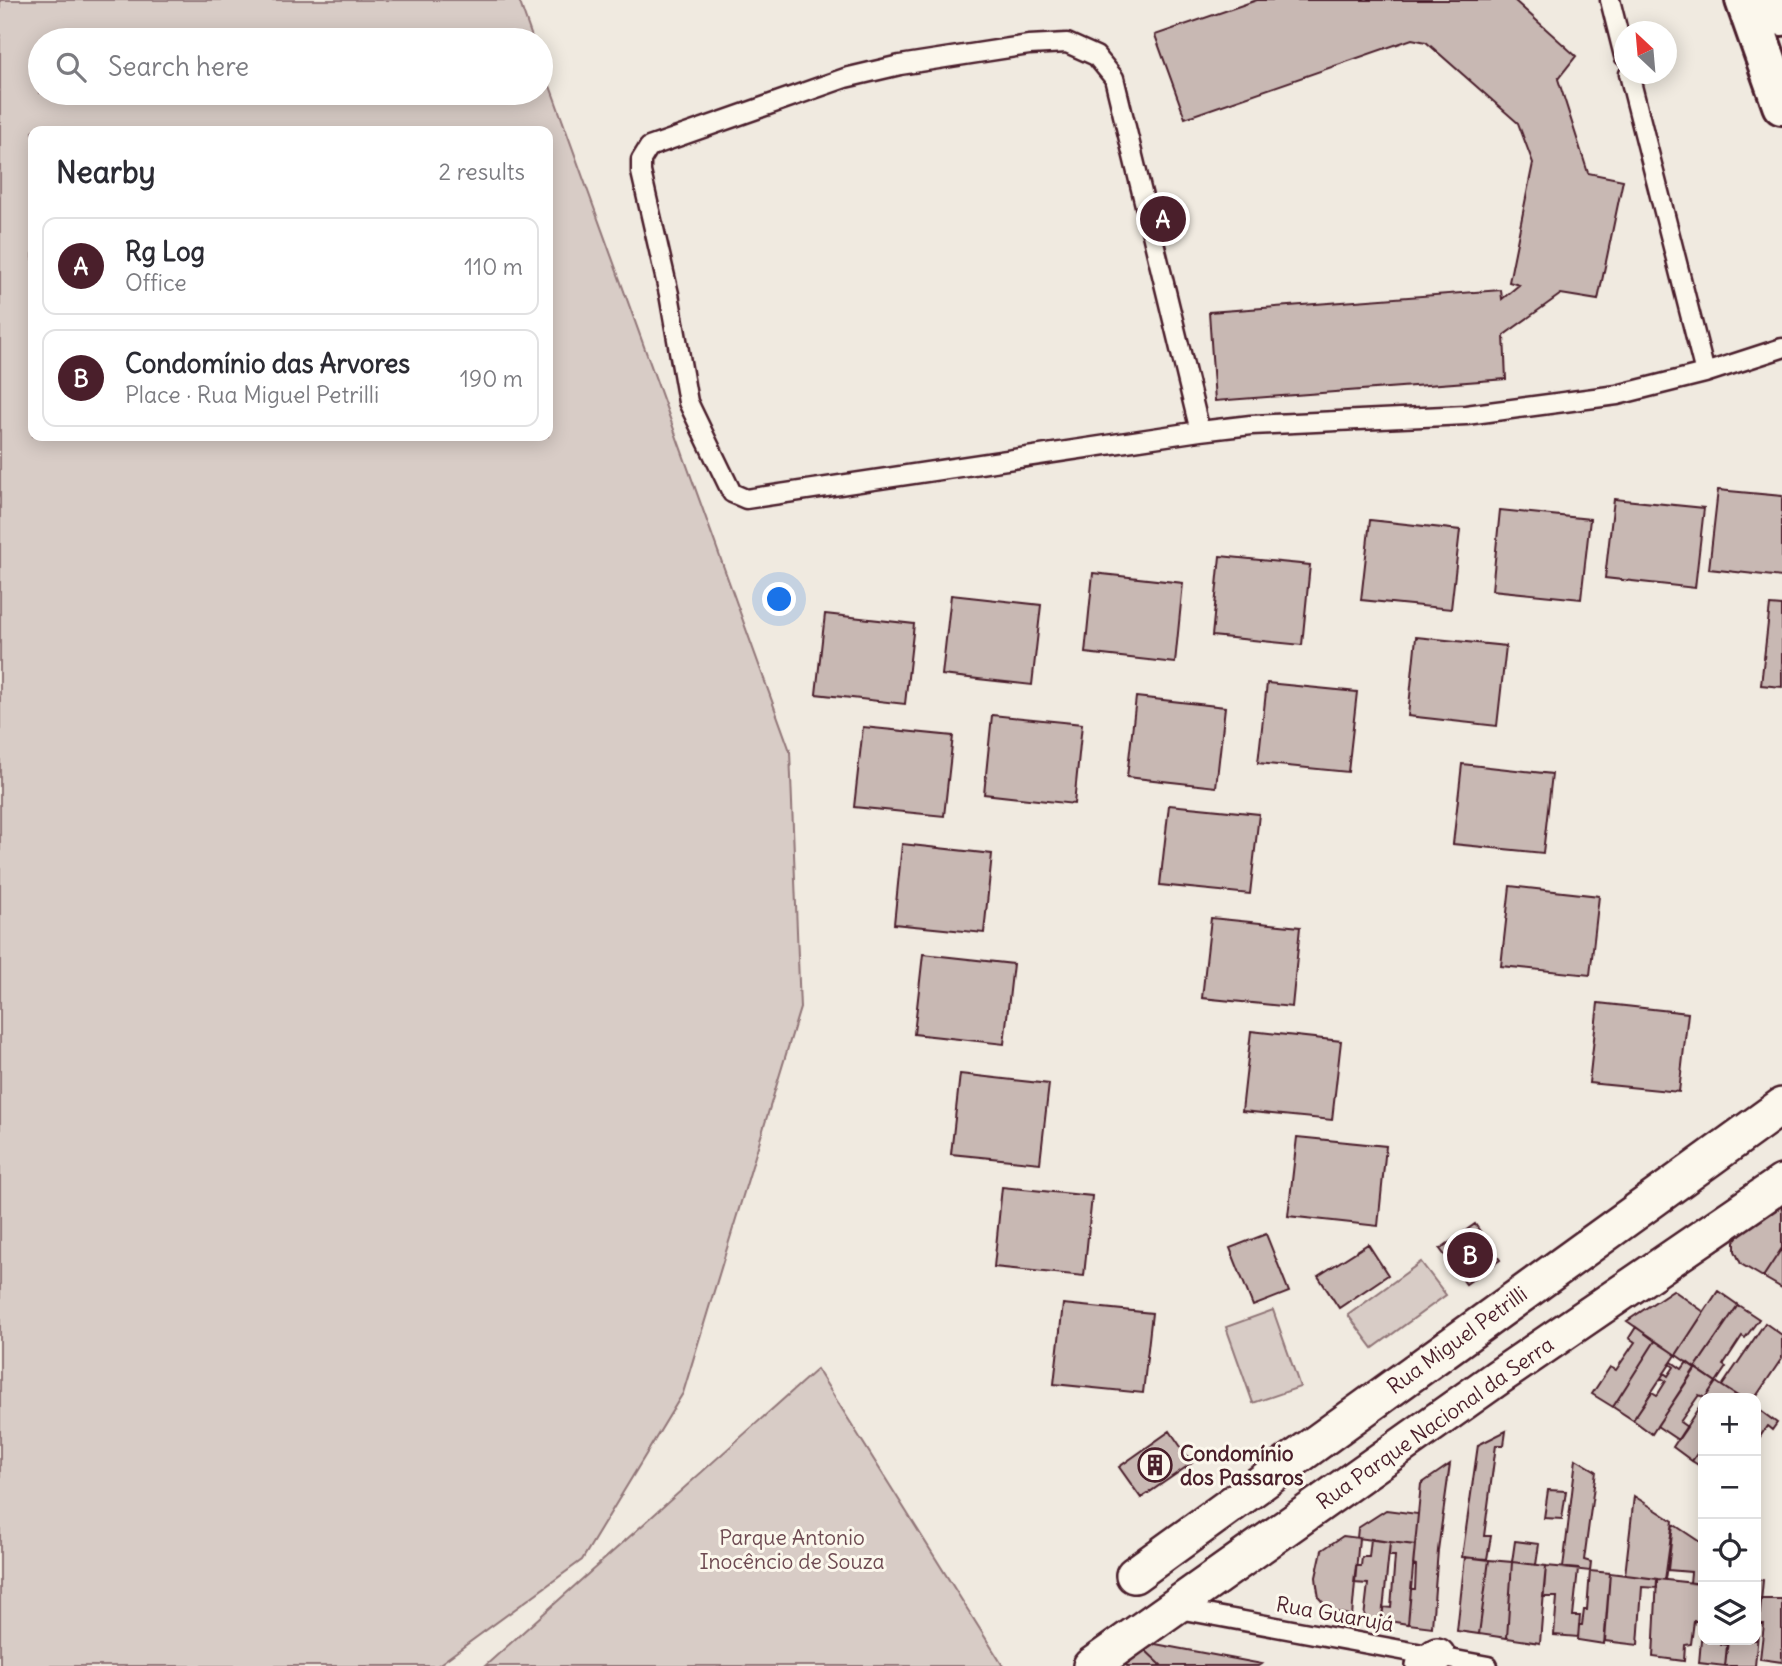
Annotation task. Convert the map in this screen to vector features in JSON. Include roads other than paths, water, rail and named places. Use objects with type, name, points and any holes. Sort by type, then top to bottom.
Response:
[{"type":"main road","points":[[1745,0],[1782,105]]},
{"type":"main road","points":[[1776,0],[1782,16]]},
{"type":"street","name":"Rua Miguel Petrilli","points":[[1134,1575],[1782,1106]]},
{"type":"street","name":"Rua Parque Nacional da Serra","points":[[1091,1666],[1497,1378],[1782,1183]]},
{"type":"lane","points":[[1610,0],[1616,21]]},
{"type":"lane","points":[[1200,431],[1114,78],[1096,56],[1067,43],[1030,45],[900,65],[845,78],[649,147],[641,160],[641,172],[669,294],[688,402],[732,493],[746,499],[1200,431],[1251,425],[1466,415],[1617,395],[1705,373],[1782,348]]},
{"type":"lane","points":[[1632,84],[1705,373]]},
{"type":"lane","name":"Rua Guarujá","points":[[1173,1608],[1431,1661],[1488,1666]]},
{"type":"place","name":"Rg Log","points":[[1163,219]]},
{"type":"place","name":"Condomínio das Arvores","points":[[1470,1255]]},
{"type":"place","name":"Condomínio dos Passaros","points":[[1155,1465]]},
{"type":"park label","name":"Parque Antonio Inocêncio de Souza","points":[[792,1549]]}]
